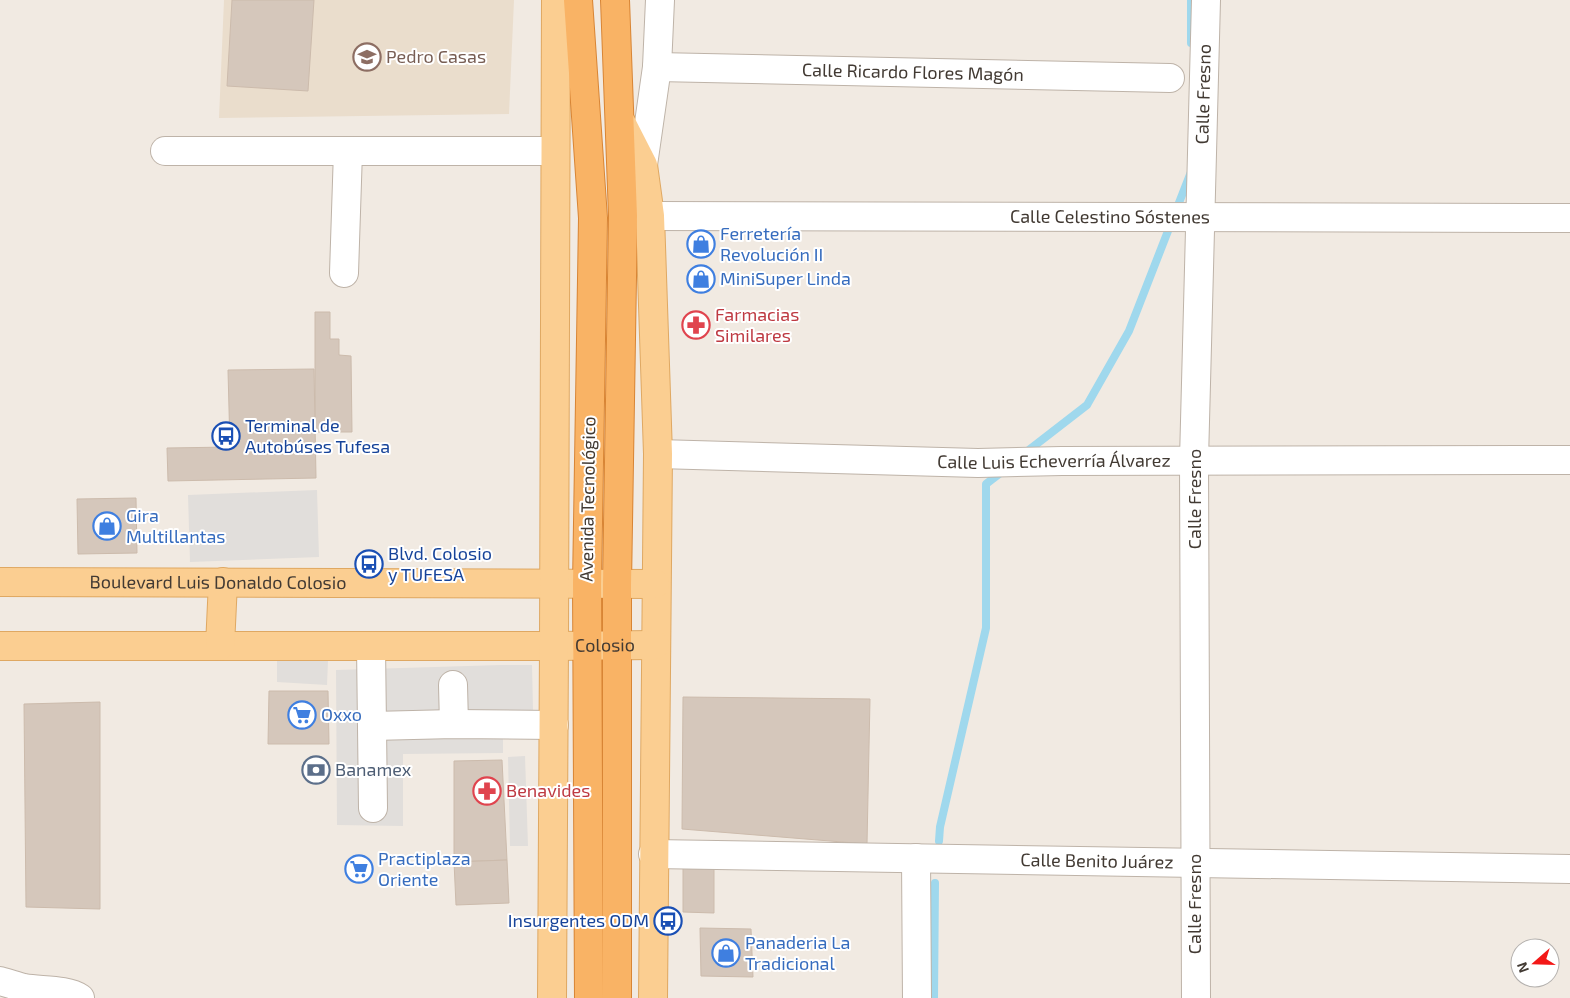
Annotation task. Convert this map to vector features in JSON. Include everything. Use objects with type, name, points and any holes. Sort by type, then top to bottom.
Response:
[{"type":"highway","name":"Avenida Tecnológico","points":[[578,0],[593,218],[587,584],[589,998]]},
{"type":"highway","name":"Avenida Tecnológico","points":[[615,0],[622,216],[617,585],[617,998]]},
{"type":"main road","name":"Avenida Tecnológico","points":[[552,998],[556,0]]},
{"type":"main road","name":"Avenida Tecnológico","points":[[620,120],[643,165],[650,216],[658,454],[653,998]]},
{"type":"main road","name":"Boulevard Luis Donaldo Colosio","points":[[0,582],[554,584]]},
{"type":"main road","points":[[220,646],[223,582]]},
{"type":"main road","points":[[554,584],[656,584]]},
{"type":"main road","name":"Colosio","points":[[554,646],[655,644]]},
{"type":"main road","points":[[0,646],[554,646]]},
{"type":"street","points":[[643,165],[657,67],[660,0]]},
{"type":"street","name":"Calle Fresno","points":[[1196,998],[1195,217],[1206,0]]},
{"type":"street","name":"Calle Ricardo Flores Magón","points":[[657,67],[1170,78]]},
{"type":"street","points":[[165,151],[555,151]]},
{"type":"street","points":[[344,273],[348,151]]},
{"type":"street","name":"Calle Celestino Sóstenes","points":[[650,216],[1570,218]]},
{"type":"street","name":"Calle Luis Echeverría Álvarez","points":[[658,454],[978,463],[1194,460],[1570,460]]},
{"type":"street","points":[[371,646],[373,808]]},
{"type":"street","points":[[453,685],[454,724]]},
{"type":"street","points":[[372,726],[454,724],[554,725]]},
{"type":"street","name":"Calle Benito Juárez","points":[[653,854],[1570,869]]},
{"type":"street","points":[[916,858],[917,998]]},
{"type":"street","points":[[14,989],[64,993],[80,998]]},
{"type":"shaded area","name":"Pedro Casas","points":[[224,0],[514,0],[509,114],[219,118]]},
{"type":"shaded area","points":[[317,490],[319,557],[190,562],[188,495]]},
{"type":"shaded area","points":[[277,659],[328,661],[327,685],[277,682]]},
{"type":"shaded area","points":[[532,665],[533,710],[503,711],[503,753],[403,754],[403,826],[337,825],[336,670]]},
{"type":"shaded area","points":[[525,756],[528,846],[510,846],[508,757]]},
{"type":"building","points":[[232,0],[314,0],[308,91],[227,86]]},
{"type":"building","points":[[315,312],[330,312],[330,339],[339,339],[339,355],[351,356],[352,432],[315,432]]},
{"type":"building","points":[[314,369],[316,478],[168,481],[167,448],[230,447],[228,370]]},
{"type":"building","name":"Gira Multillantas","points":[[136,498],[137,553],[78,554],[77,499]]},
{"type":"building","points":[[269,691],[328,691],[329,744],[268,744]]},
{"type":"building","points":[[683,697],[870,699],[867,844],[682,829]]},
{"type":"building","points":[[100,702],[100,909],[26,907],[24,704]]},
{"type":"building","points":[[502,760],[507,860],[454,862],[454,761]]},
{"type":"building","points":[[507,860],[509,903],[456,905],[454,862]]},
{"type":"building","points":[[683,866],[714,867],[714,913],[683,912]]},
{"type":"building","name":"Panaderia La Tradicional","points":[[700,928],[751,929],[753,977],[701,976]]},
{"type":"waterway","points":[[1191,0],[1191,43]]},
{"type":"waterway","points":[[1025,453],[1087,405],[1129,331],[1191,172]]},
{"type":"waterway","points":[[939,841],[940,827],[986,628],[986,484],[1003,471]]},
{"type":"waterway","points":[[934,998],[935,883]]},
{"type":"place","name":"Pedro Casas","points":[[367,57]]},
{"type":"place","name":"Ferretería Revolución II","points":[[701,244]]},
{"type":"place","name":"MiniSuper Linda","points":[[701,279]]},
{"type":"place","name":"Farmacias Similares","points":[[696,325]]},
{"type":"place","name":"Terminal de Autobúses Tufesa","points":[[226,436]]},
{"type":"place","name":"Gira Multillantas","points":[[107,526]]},
{"type":"place","name":"Blvd. Colosio y TUFESA","points":[[369,564]]},
{"type":"place","name":"Oxxo","points":[[302,715]]},
{"type":"place","name":"Banamex","points":[[316,770]]},
{"type":"place","name":"Benavides","points":[[487,791]]},
{"type":"place","name":"Practiplaza Oriente","points":[[359,869]]},
{"type":"place","name":"Insurgentes ODM","points":[[668,921]]},
{"type":"place","name":"Panaderia La Tradicional","points":[[726,953]]}]
